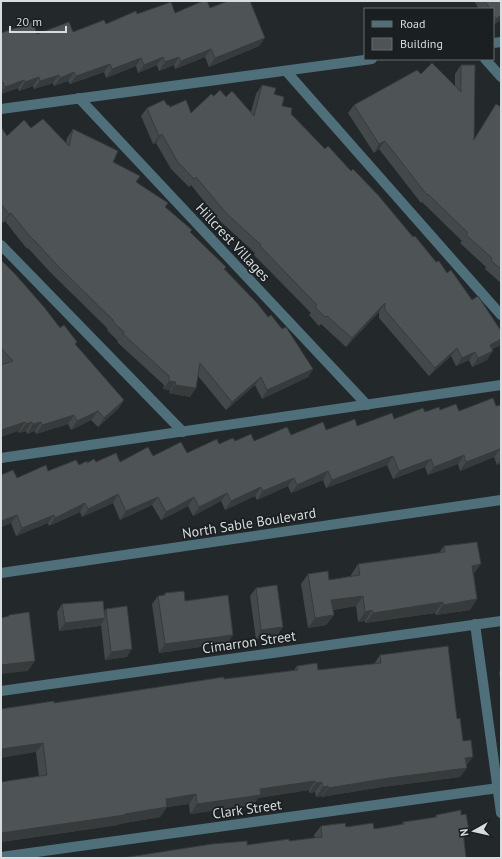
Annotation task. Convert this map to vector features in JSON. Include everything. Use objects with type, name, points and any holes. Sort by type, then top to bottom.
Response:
[{"type":"street","points":[[1,109],[365,60]]},
{"type":"street","points":[[486,60],[501,77]]},
{"type":"street","points":[[286,71],[501,315]]},
{"type":"street","name":"Hillcrest Villages","points":[[79,98],[367,405]]},
{"type":"street","points":[[1,245],[183,432]]},
{"type":"street","points":[[1,458],[501,385]]},
{"type":"street","name":"North Sable Boulevard","points":[[1,573],[501,500]]},
{"type":"street","name":"Cimarron Street","points":[[1,691],[501,621]]},
{"type":"street","points":[[475,624],[501,813]]},
{"type":"street","name":"Clark Street","points":[[1,857],[498,788]]},
{"type":"building","points":[[203,1],[207,1],[210,8],[228,1],[250,1],[265,38],[215,58],[211,49],[181,61],[179,57],[165,62],[163,57],[144,65],[141,58],[112,69],[110,64],[76,76],[74,72],[60,78],[59,75],[40,81],[39,77],[25,82],[24,80],[5,87],[3,82],[1,82],[1,33],[33,22],[37,34],[69,22],[73,32],[104,20],[106,24],[136,11],[137,14],[171,2],[175,13]]},
{"type":"building","points":[[485,1],[501,1],[501,15],[496,19],[494,16],[494,8],[489,8]]},
{"type":"building","points":[[432,63],[461,92],[461,65],[475,65],[474,140],[496,104],[501,107],[501,269],[491,261],[492,258],[466,235],[468,233],[428,194],[427,195],[385,141],[379,144],[354,105],[417,70],[421,74]]},
{"type":"building","points":[[262,85],[276,88],[274,94],[284,97],[282,106],[292,108],[291,114],[325,149],[328,146],[351,171],[353,169],[378,195],[413,237],[415,236],[436,262],[439,261],[447,273],[451,270],[472,300],[478,296],[501,331],[501,339],[490,345],[493,351],[478,358],[475,352],[462,358],[457,348],[435,368],[385,310],[385,303],[352,338],[327,316],[325,317],[315,307],[317,305],[260,246],[261,245],[226,213],[196,177],[194,179],[177,161],[162,134],[159,136],[147,108],[164,100],[170,107],[186,100],[191,113],[211,94],[214,96],[220,90],[226,97],[232,91],[254,116]]},
{"type":"building","points":[[43,119],[69,146],[73,129],[118,151],[113,162],[140,176],[136,182],[168,203],[165,207],[192,230],[190,232],[226,267],[224,269],[257,303],[268,317],[271,315],[282,329],[286,327],[313,369],[267,390],[261,377],[232,402],[200,363],[196,388],[175,385],[176,382],[169,381],[169,376],[123,334],[124,332],[113,322],[114,321],[56,264],[33,240],[11,213],[9,214],[1,204],[1,127],[7,136],[24,120],[31,128]]},
{"type":"building","points":[[1,260],[44,307],[60,328],[64,325],[77,342],[75,344],[124,400],[104,418],[98,411],[77,421],[74,415],[42,425],[41,422],[26,424],[25,422],[1,430],[1,365],[13,361],[1,348]]},
{"type":"building","points":[[493,398],[496,406],[501,405],[501,452],[500,449],[466,462],[464,455],[434,467],[431,459],[399,471],[393,456],[332,480],[328,471],[297,485],[294,478],[263,491],[261,487],[231,501],[227,493],[199,507],[194,497],[166,512],[158,497],[126,511],[118,494],[88,509],[85,503],[55,518],[54,515],[22,528],[17,515],[1,521],[1,475],[13,470],[17,478],[46,465],[48,471],[76,460],[79,465],[94,459],[96,462],[116,453],[120,462],[148,447],[153,456],[181,442],[187,453],[217,439],[219,444],[233,438],[235,441],[251,434],[254,441],[287,427],[291,435],[323,422],[326,430],[355,419],[357,426],[392,413],[394,419],[423,408],[425,412],[439,407],[440,410],[456,404],[459,411]]},
{"type":"building","points":[[477,542],[481,564],[472,566],[477,599],[443,605],[443,602],[373,613],[372,610],[365,612],[363,596],[331,600],[334,615],[315,618],[308,574],[328,571],[329,580],[360,575],[358,564],[445,552],[444,546]]},
{"type":"building","points":[[277,585],[283,627],[261,630],[256,588]]},
{"type":"building","points":[[184,591],[185,601],[228,595],[233,635],[165,644],[158,596],[165,595],[165,593]]},
{"type":"building","points":[[103,601],[105,618],[65,623],[62,604]]},
{"type":"building","points":[[127,606],[132,649],[111,652],[106,609]]},
{"type":"building","points":[[29,612],[35,661],[1,665],[1,618],[9,615]]},
{"type":"building","points":[[448,646],[457,719],[460,718],[463,741],[471,740],[473,757],[465,758],[467,768],[389,778],[328,788],[328,786],[323,787],[322,782],[316,783],[315,781],[260,789],[261,795],[197,804],[196,794],[166,799],[167,807],[125,815],[1,833],[1,782],[47,775],[43,743],[1,749],[1,709],[54,701],[54,703],[224,677],[224,679],[298,670],[297,666],[317,663],[318,670],[381,663],[380,655]]},
{"type":"building","points":[[461,810],[461,815],[466,814],[469,830],[463,831],[466,858],[122,858],[212,844],[247,841],[247,845],[289,839],[289,841],[322,837],[321,826],[345,823],[346,827],[373,823],[374,829],[404,824],[403,822],[437,817],[436,815]]}]
